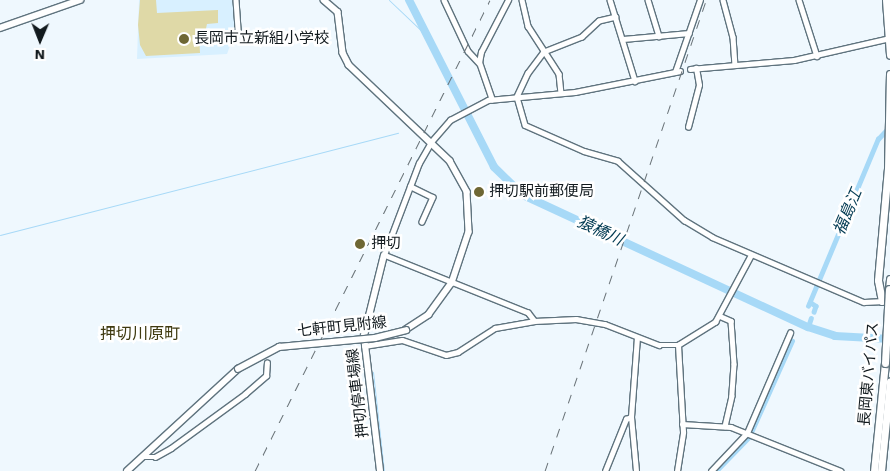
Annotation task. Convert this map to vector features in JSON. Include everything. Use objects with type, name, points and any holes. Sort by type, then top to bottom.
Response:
[{"type":"highway","points":[[886,0],[890,55]]},
{"type":"highway","points":[[882,301],[878,280],[889,142],[890,74]]},
{"type":"highway","name":"長岡東バイパス","points":[[874,471],[890,279]]},
{"type":"highway","name":"長岡東バイパス","points":[[881,471],[890,381]]},
{"type":"main road","points":[[0,28],[80,0]]},
{"type":"main road","name":"七軒町見附線","points":[[127,471],[238,369],[279,347],[376,338],[406,330],[429,314],[452,283],[467,245],[470,209],[460,176],[431,142],[349,65],[343,53],[338,12],[324,0]]},
{"type":"main road","name":"押切停車場線","points":[[380,471],[364,346],[384,255]]},
{"type":"street","points":[[236,0],[238,30]]},
{"type":"street","points":[[444,0],[468,51],[479,63],[492,100]]},
{"type":"street","points":[[479,63],[489,33],[508,0]]},
{"type":"street","points":[[522,0],[524,17],[559,74],[561,93]]},
{"type":"street","points":[[610,0],[635,81]]},
{"type":"street","points":[[648,0],[659,36]]},
{"type":"street","points":[[534,321],[528,313],[384,255],[410,186],[431,142],[450,120],[482,103],[492,100],[561,93],[678,72],[700,0]]},
{"type":"street","points":[[723,0],[733,37],[735,64]]},
{"type":"street","points":[[799,0],[817,56]]},
{"type":"street","points":[[616,17],[599,21],[582,37],[544,52],[528,73],[517,97],[523,123],[529,128],[618,161],[691,225],[750,255],[864,302],[890,299]]},
{"type":"street","points":[[623,39],[689,33]]},
{"type":"street","points":[[688,127],[699,85],[693,68],[735,64],[766,64],[817,56],[870,40],[889,38]]},
{"type":"street","points":[[410,186],[433,197],[422,222]]},
{"type":"street","points":[[364,346],[402,340],[440,354],[452,354],[488,331],[543,320],[588,320],[659,345],[678,345],[707,330],[720,316],[750,255]]},
{"type":"street","points":[[720,316],[730,321],[734,364],[732,396],[725,426]]},
{"type":"street","points":[[543,320],[543,327]]},
{"type":"street","points":[[710,471],[747,433],[790,333]]},
{"type":"street","points":[[636,471],[631,417],[637,338]]},
{"type":"street","points":[[676,471],[682,456],[678,345]]},
{"type":"street","points":[[143,457],[155,457],[172,448],[245,394],[266,376],[267,364]]},
{"type":"street","points":[[605,471],[626,419],[631,417]]},
{"type":"street","points":[[682,424],[725,426],[841,471]]},
{"type":"shaded area","name":"長岡市立新組小学校","points":[[139,0],[234,0],[236,29],[227,54],[137,59]]},
{"type":"shaded area","points":[[140,0],[156,0],[157,13],[218,10],[218,23],[207,24],[205,33],[199,34],[200,53],[146,56],[140,45],[138,25]]},
{"type":"waterway","points":[[389,0],[429,38]]},
{"type":"waterway","name":"猿橋川","points":[[409,0],[494,167],[523,195],[808,327],[835,336],[890,339]]},
{"type":"waterway","name":"福島江","points":[[808,306],[878,139],[889,127]]},
{"type":"waterway","points":[[0,235],[398,133]]},
{"type":"waterway","name":"福島江","points":[[810,302],[816,306],[814,312]]},
{"type":"waterway","name":"福島江","points":[[808,327],[811,318]]},
{"type":"waterway","name":"福島江","points":[[716,471],[749,437],[792,341]]},
{"type":"waterway","points":[[373,372],[384,471]]},
{"type":"railway","points":[[255,471],[490,0]]},
{"type":"railway","points":[[545,471],[706,0]]},
{"type":"place","name":"長岡市立新組小学校","points":[[184,39]]},
{"type":"place","name":"押切駅前郵便局","points":[[479,192]]},
{"type":"place","name":"押切","points":[[360,244]]},
{"type":"district","name":"押切川原町","points":[[140,334]]}]
